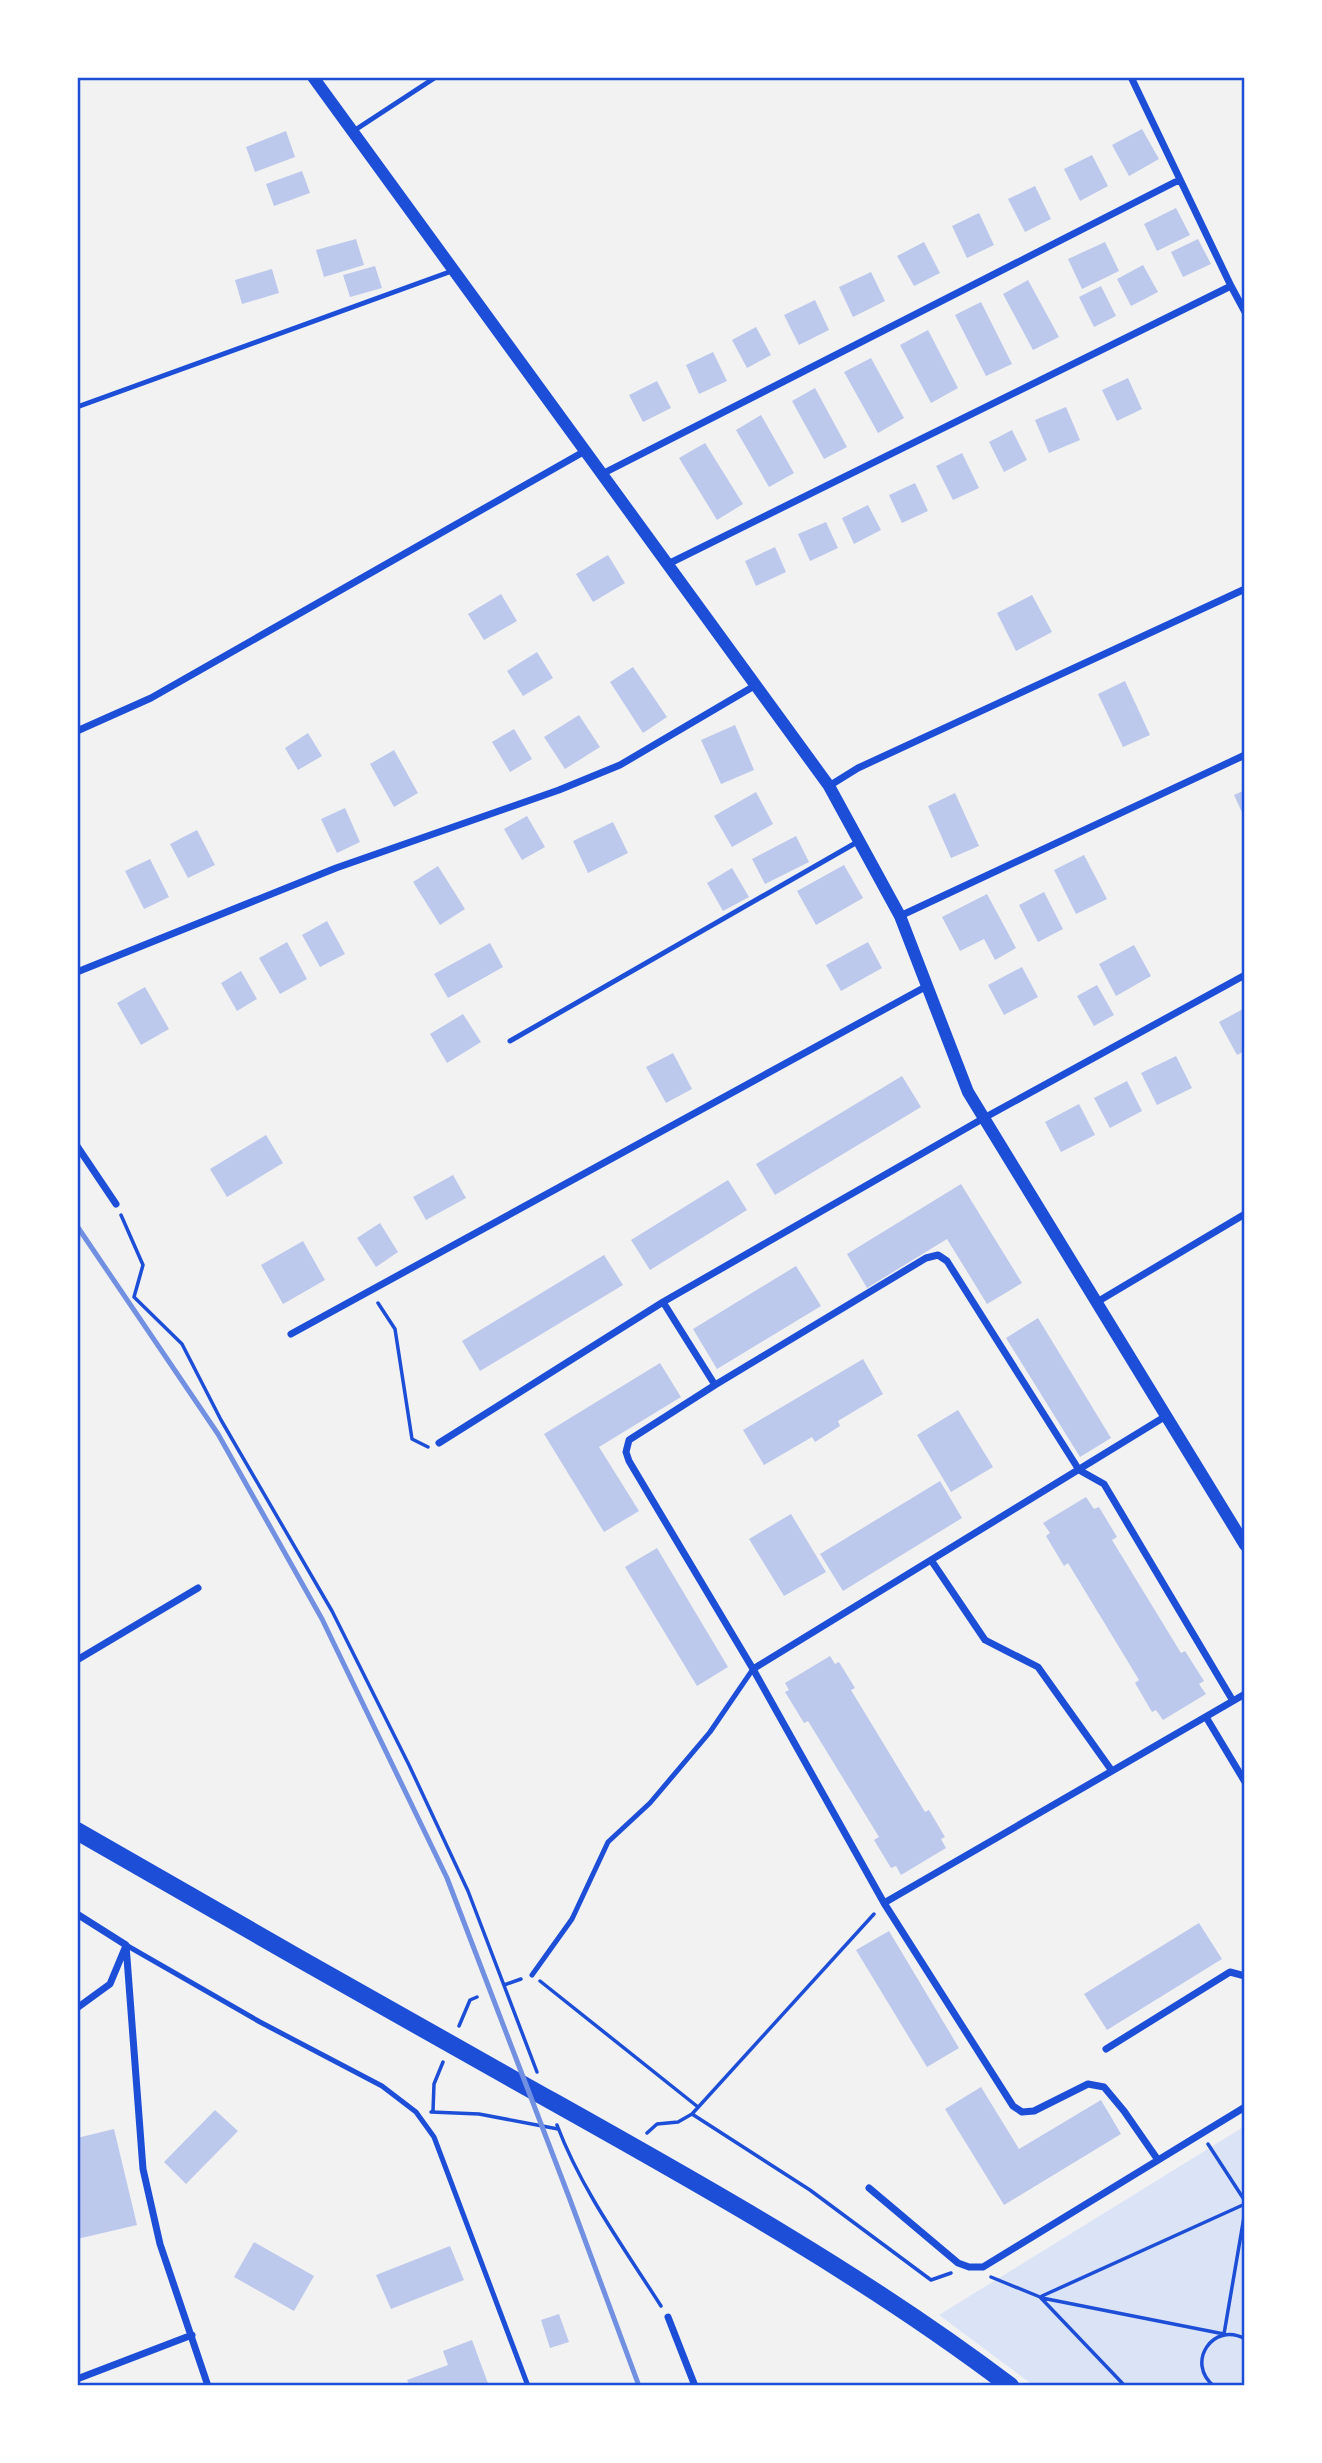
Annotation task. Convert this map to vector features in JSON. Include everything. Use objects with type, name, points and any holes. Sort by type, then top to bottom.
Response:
[{"type":"main road","points":[[77,1831],[805,2246],[901,2309],[1010,2386]]},
{"type":"street","points":[[313,77],[829,786],[900,916],[968,1092],[1245,1545]]},
{"type":"street","points":[[1131,77],[1245,312]]},
{"type":"street","points":[[602,474],[1179,180]]},
{"type":"street","points":[[668,564],[1231,286]]},
{"type":"street","points":[[77,731],[151,698],[585,452]]},
{"type":"street","points":[[829,786],[858,768],[1245,589]]},
{"type":"street","points":[[77,972],[336,868],[559,790],[608,770],[756,685]]},
{"type":"street","points":[[900,916],[1245,755]]},
{"type":"street","points":[[439,1443],[663,1302],[984,1118],[1245,975]]},
{"type":"street","points":[[291,1334],[927,986]]},
{"type":"street","points":[[77,1146],[116,1203]]},
{"type":"street","points":[[1097,1303],[1245,1214]]},
{"type":"street","points":[[1158,2160],[1104,2087],[1088,2084],[1034,2111],[1022,2112],[1013,2106],[884,1903],[753,1670],[629,1461],[626,1452],[629,1440],[926,1258],[938,1255],[947,1261],[1079,1470],[1104,1484],[1233,1701]]},
{"type":"street","points":[[663,1302],[715,1385]]},
{"type":"street","points":[[753,1670],[1166,1416]]},
{"type":"street","points":[[931,1560],[985,1640],[1038,1667],[1112,1771]]},
{"type":"street","points":[[77,1660],[198,1588]]},
{"type":"street","points":[[884,1903],[1245,1694]]},
{"type":"street","points":[[1206,1717],[1245,1782]]},
{"type":"street","points":[[77,1914],[126,1945]]},
{"type":"street","points":[[77,2008],[110,1984],[126,1945]]},
{"type":"street","points":[[126,1945],[143,2169],[160,2244],[208,2386]]},
{"type":"street","points":[[1106,2049],[1230,1972],[1245,1976]]},
{"type":"street","points":[[869,2188],[958,2263],[969,2267],[983,2267],[1245,2107]]},
{"type":"street","points":[[668,2317],[695,2386]]},
{"type":"street","points":[[77,2379],[192,2336]]},
{"type":"lane","points":[[352,132],[436,77]]},
{"type":"lane","points":[[77,407],[454,270]]},
{"type":"lane","points":[[510,1041],[859,841]]},
{"type":"lane","points":[[532,1975],[572,1919],[608,1842],[650,1803],[710,1732],[753,1670]]},
{"type":"lane","points":[[126,1945],[260,2022],[382,2086],[420,2118],[434,2137],[528,2386]]},
{"type":"path","points":[[116,1203],[143,1265],[134,1297],[182,1344],[221,1420],[332,1611],[468,1891],[540,2081]]},
{"type":"path","points":[[370,1291],[395,1329],[412,1439],[429,1448],[439,1443]]},
{"type":"path","points":[[643,2137],[657,2124],[678,2122],[692,2114],[884,1903]]},
{"type":"path","points":[[504,1985],[532,1975],[698,2107]]},
{"type":"path","points":[[420,2118],[433,2111],[479,2114],[571,2132]]},
{"type":"path","points":[[692,2114],[810,2190],[931,2280],[969,2267],[1040,2297],[1239,2335],[1245,2339]]},
{"type":"path","points":[[554,2117],[602,2213],[668,2317]]},
{"type":"path","points":[[1040,2297],[1245,2202],[1201,2134]]},
{"type":"path","points":[[1210,2385],[1201,2368],[1201,2359],[1209,2343],[1224,2334],[1245,2211]]},
{"type":"path","points":[[1040,2297],[1125,2386]]},
{"type":"shaded area","points":[[1245,2126],[1245,2386],[1034,2386],[939,2315]]},
{"type":"building","points":[[1142,129],[1159,159],[1129,176],[1112,145]]},
{"type":"building","points":[[286,131],[295,157],[255,172],[246,147]]},
{"type":"building","points":[[1092,155],[1108,186],[1080,201],[1064,169]]},
{"type":"building","points":[[302,171],[310,193],[274,206],[266,184]]},
{"type":"building","points":[[1035,186],[1051,219],[1025,232],[1008,199]]},
{"type":"building","points":[[1176,208],[1190,235],[1157,251],[1144,224]]},
{"type":"building","points":[[979,213],[994,245],[967,258],[952,226]]},
{"type":"building","points":[[356,239],[364,265],[324,277],[316,250]]},
{"type":"building","points":[[1198,239],[1211,264],[1183,277],[1171,252]]},
{"type":"building","points":[[924,242],[940,273],[914,286],[897,256]]},
{"type":"building","points":[[1105,242],[1119,271],[1082,289],[1068,259]]},
{"type":"building","points":[[1143,265],[1158,292],[1131,306],[1117,279]]},
{"type":"building","points":[[375,266],[382,288],[350,297],[343,275]]},
{"type":"building","points":[[272,269],[279,293],[242,304],[235,280]]},
{"type":"building","points":[[871,272],[885,301],[853,317],[839,287]]},
{"type":"building","points":[[1028,280],[1059,337],[1033,350],[1003,294]]},
{"type":"building","points":[[1101,286],[1116,316],[1094,327],[1079,297]]},
{"type":"building","points":[[815,300],[829,330],[799,345],[784,315]]},
{"type":"building","points":[[981,302],[1012,364],[986,376],[955,315]]},
{"type":"building","points":[[756,327],[771,355],[747,368],[732,340]]},
{"type":"building","points":[[928,330],[958,388],[931,403],[900,345]]},
{"type":"building","points":[[713,352],[727,381],[699,394],[686,365]]},
{"type":"building","points":[[871,358],[904,418],[878,433],[844,372]]},
{"type":"building","points":[[1128,378],[1142,409],[1117,421],[1102,390]]},
{"type":"building","points":[[657,381],[671,408],[643,422],[629,395]]},
{"type":"building","points":[[815,388],[847,447],[824,459],[792,401]]},
{"type":"building","points":[[1066,407],[1080,440],[1049,453],[1035,420]]},
{"type":"building","points":[[761,415],[794,473],[769,487],[736,430]]},
{"type":"building","points":[[1012,430],[1027,460],[1004,472],[989,442]]},
{"type":"building","points":[[705,443],[743,504],[717,520],[679,458]]},
{"type":"building","points":[[962,453],[979,488],[953,500],[936,466]]},
{"type":"building","points":[[915,483],[928,511],[902,523],[889,495]]},
{"type":"building","points":[[868,505],[881,530],[854,544],[842,518]]},
{"type":"building","points":[[826,522],[838,548],[810,561],[798,534]]},
{"type":"building","points":[[775,547],[786,572],[756,586],[745,561]]},
{"type":"building","points":[[608,555],[625,583],[593,602],[576,574]]},
{"type":"building","points":[[501,594],[517,621],[484,640],[468,614]]},
{"type":"building","points":[[1032,595],[1052,632],[1016,651],[997,613]]},
{"type":"building","points":[[537,652],[553,678],[523,696],[507,671]]},
{"type":"building","points":[[633,667],[667,717],[643,733],[610,682]]},
{"type":"building","points":[[1125,681],[1150,735],[1123,747],[1098,694]]},
{"type":"building","points":[[579,715],[600,747],[565,769],[544,737]]},
{"type":"building","points":[[735,725],[754,770],[721,784],[701,740]]},
{"type":"building","points":[[514,729],[532,759],[510,772],[492,742]]},
{"type":"building","points":[[308,733],[322,756],[298,770],[285,748]]},
{"type":"building","points":[[394,750],[418,793],[394,807],[370,764]]},
{"type":"building","points":[[1245,790],[1245,819],[1234,795]]},
{"type":"building","points":[[756,792],[773,824],[732,847],[714,816]]},
{"type":"building","points":[[955,793],[979,846],[951,858],[928,806]]},
{"type":"building","points":[[345,808],[360,842],[337,853],[321,819]]},
{"type":"building","points":[[527,816],[545,847],[522,860],[504,829]]},
{"type":"building","points":[[613,822],[628,853],[588,873],[573,841]]},
{"type":"building","points":[[197,830],[215,865],[188,878],[170,844]]},
{"type":"building","points":[[796,836],[809,862],[765,884],[752,859]]},
{"type":"building","points":[[1084,855],[1107,899],[1076,914],[1054,870]]},
{"type":"building","points":[[150,859],[169,897],[144,909],[125,871]]},
{"type":"building","points":[[844,865],[863,898],[816,925],[797,891]]},
{"type":"building","points":[[438,866],[465,909],[440,925],[413,882]]},
{"type":"building","points":[[732,868],[749,897],[723,911],[707,883]]},
{"type":"building","points":[[1044,892],[1063,929],[1038,942],[1019,905]]},
{"type":"building","points":[[987,894],[1016,948],[995,960],[984,939],[960,951],[942,917]]},
{"type":"building","points":[[327,921],[345,954],[320,967],[302,935]]},
{"type":"building","points":[[287,942],[307,979],[280,994],[259,958]]},
{"type":"building","points":[[868,942],[882,968],[841,991],[826,965]]},
{"type":"building","points":[[490,943],[503,967],[448,998],[434,974]]},
{"type":"building","points":[[1134,945],[1151,976],[1116,996],[1099,964]]},
{"type":"building","points":[[1022,967],[1038,997],[1004,1015],[988,985]]},
{"type":"building","points":[[241,971],[257,999],[237,1011],[221,983]]},
{"type":"building","points":[[1097,985],[1114,1015],[1094,1026],[1077,996]]},
{"type":"building","points":[[145,987],[169,1029],[141,1045],[117,1003]]},
{"type":"building","points":[[1245,1008],[1245,1051],[1237,1055],[1219,1022]]},
{"type":"building","points":[[463,1014],[481,1042],[447,1063],[430,1034]]},
{"type":"building","points":[[673,1053],[692,1089],[666,1103],[646,1067]]},
{"type":"building","points":[[1176,1056],[1192,1088],[1157,1105],[1141,1073]]},
{"type":"building","points":[[902,1076],[921,1107],[775,1195],[756,1164]]},
{"type":"building","points":[[1127,1081],[1142,1111],[1110,1128],[1094,1098]]},
{"type":"building","points":[[1079,1104],[1095,1135],[1061,1152],[1045,1122]]},
{"type":"building","points":[[266,1135],[283,1163],[227,1197],[210,1169]]},
{"type":"building","points":[[453,1175],[466,1198],[426,1220],[413,1197]]},
{"type":"building","points":[[728,1180],[747,1210],[650,1270],[631,1240]]},
{"type":"building","points":[[961,1184],[1022,1283],[987,1304],[947,1239],[867,1288],[847,1254]]},
{"type":"building","points":[[380,1223],[398,1252],[376,1267],[357,1238]]},
{"type":"building","points":[[303,1241],[325,1280],[283,1304],[261,1265]]},
{"type":"building","points":[[604,1255],[623,1285],[480,1371],[462,1341]]},
{"type":"building","points":[[796,1266],[821,1306],[717,1369],[693,1329]]},
{"type":"building","points":[[1038,1318],[1111,1438],[1080,1457],[1006,1338]]},
{"type":"building","points":[[863,1359],[883,1394],[838,1421],[840,1426],[815,1442],[812,1437],[764,1465],[743,1430]]},
{"type":"building","points":[[660,1363],[681,1397],[599,1447],[639,1511],[604,1532],[544,1434]]},
{"type":"building","points":[[958,1410],[993,1467],[951,1492],[917,1435]]},
{"type":"building","points":[[940,1481],[962,1518],[843,1591],[820,1554]]},
{"type":"building","points":[[1086,1497],[1094,1509],[1099,1507],[1117,1537],[1112,1540],[1181,1653],[1185,1651],[1204,1681],[1199,1684],[1206,1694],[1163,1720],[1156,1710],[1152,1712],[1135,1683],[1139,1680],[1068,1563],[1064,1566],[1046,1536],[1050,1533],[1043,1523]]},
{"type":"building","points":[[791,1514],[826,1572],[784,1596],[749,1539]]},
{"type":"building","points":[[657,1548],[728,1667],[697,1686],[625,1567]]},
{"type":"building","points":[[830,1656],[835,1664],[839,1662],[855,1688],[851,1690],[925,1812],[929,1810],[945,1837],[941,1839],[946,1848],[901,1875],[896,1866],[891,1868],[874,1840],[879,1837],[808,1721],[804,1723],[785,1692],[789,1690],[785,1683]]},
{"type":"building","points":[[1199,1923],[1222,1959],[1107,2030],[1084,1994]]},
{"type":"building","points":[[889,1931],[959,2048],[927,2067],[856,1950]]},
{"type":"building","points":[[981,2087],[1019,2149],[1101,2100],[1121,2134],[1004,2205],[945,2109]]},
{"type":"building","points":[[215,2110],[238,2131],[186,2184],[164,2162]]},
{"type":"building","points":[[114,2129],[137,2225],[77,2239],[77,2138]]},
{"type":"building","points":[[254,2242],[314,2276],[294,2311],[234,2277]]},
{"type":"building","points":[[450,2246],[464,2280],[391,2309],[376,2275]]},
{"type":"building","points":[[559,2314],[569,2342],[550,2348],[541,2320]]},
{"type":"building","points":[[472,2340],[489,2386],[410,2386],[407,2380],[448,2365],[443,2351]]},
{"type":"railway","points":[[77,1226],[218,1434],[322,1619],[447,1878],[639,2386]]}]
